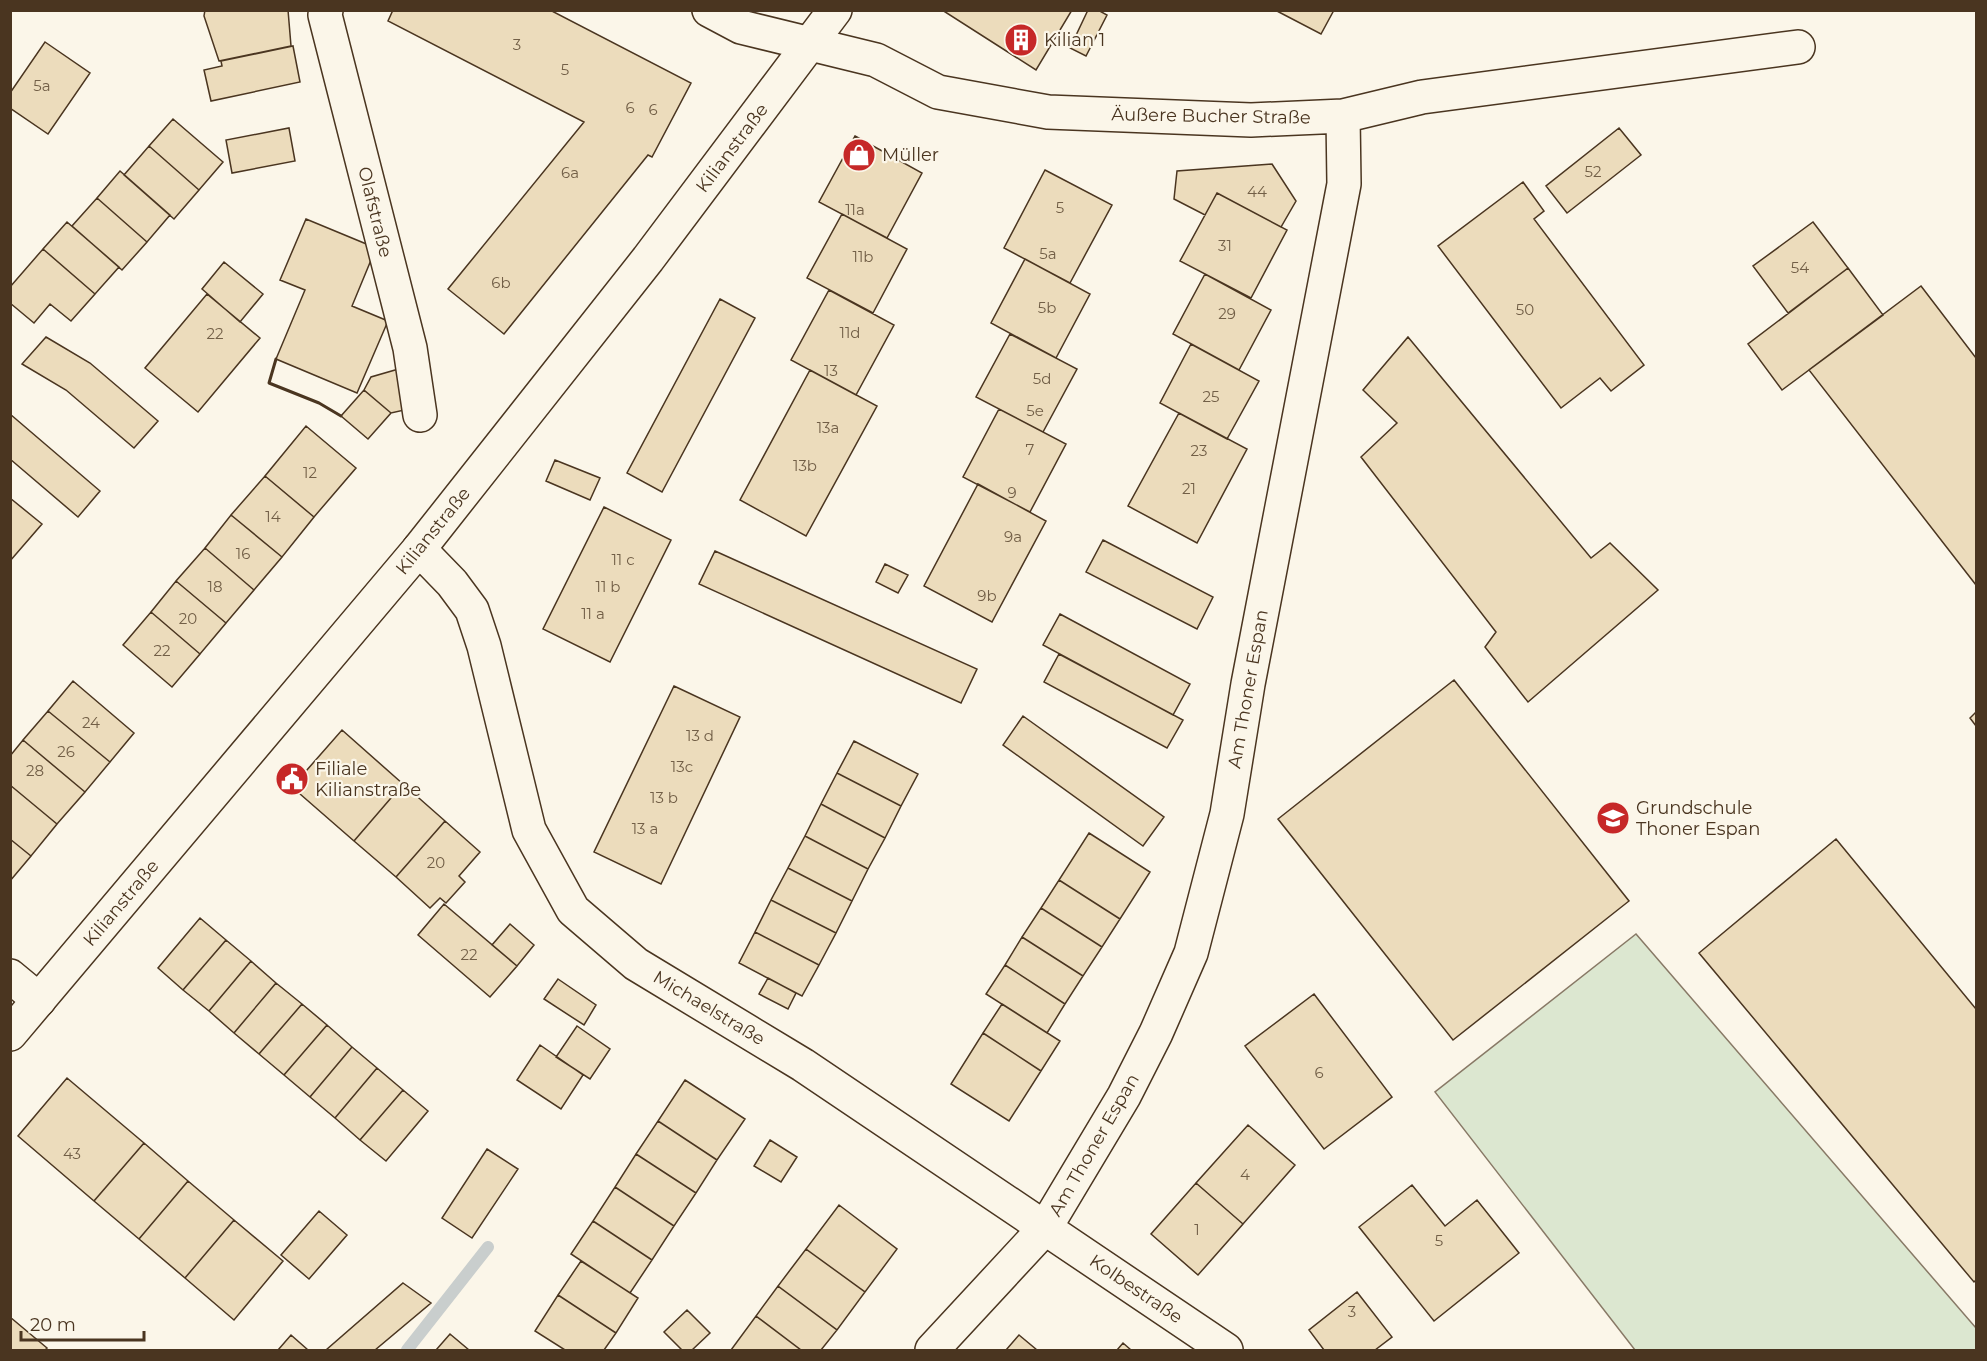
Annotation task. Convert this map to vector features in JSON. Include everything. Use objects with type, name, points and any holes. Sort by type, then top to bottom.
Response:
[{"type":"street","name":"Olafstraße","points":[[326,10],[325,15],[410,348],[420,415]]},
{"type":"street","name":"Äußere Bucher Straße","points":[[709,10],[741,27],[876,60],[938,92],[1048,112],[1251,120],[1343,116],[1422,97],[1798,47]]},
{"type":"street","name":"Kilianstraße","points":[[10,1034],[419,549],[648,259],[835,10]]},
{"type":"street","name":"Am Thoner Espan","points":[[1045,1228],[1124,1096],[1156,1033],[1191,953],[1227,814],[1248,684],[1344,184],[1343,116]]},
{"type":"street","name":"Michaelstraße","points":[[419,549],[452,583],[472,610],[484,646],[529,831],[573,910],[636,964],[803,1065],[1045,1228]]},
{"type":"street","points":[[10,976],[39,1000]]},
{"type":"street","points":[[932,1350],[1045,1228]]},
{"type":"street","name":"Kolbestraße","points":[[1045,1228],[1226,1350]]},
{"type":"green space","points":[[1636,934],[1976,1328],[1976,1350],[1635,1350],[1435,1092]]},
{"type":"building","points":[[205,10],[288,10],[291,46],[219,61],[204,16]]},
{"type":"building","points":[[393,10],[550,10],[691,83],[652,157],[648,155],[504,334],[448,289],[584,122],[388,21]]},
{"type":"building","name":"Kilian 1","points":[[942,10],[1072,10],[1036,70]]},
{"type":"building","points":[[1088,10],[1098,10],[1107,15],[1086,56],[1070,48]]},
{"type":"building","points":[[1275,10],[1334,10],[1321,34]]},
{"type":"building","points":[[45,42],[90,73],[48,134],[10,108],[10,93]]},
{"type":"building","points":[[293,46],[300,82],[211,101],[204,70],[222,66],[221,61]]},
{"type":"building","points":[[173,119],[223,162],[199,190],[149,146]]},
{"type":"building","points":[[289,128],[295,161],[232,173],[226,140]]},
{"type":"building","points":[[1619,128],[1641,155],[1567,213],[1546,186]]},
{"type":"building","points":[[855,136],[922,173],[887,238],[819,202]]},
{"type":"building","points":[[149,146],[199,190],[174,219],[124,175]]},
{"type":"building","points":[[1272,164],[1296,201],[1281,227],[1217,193],[1205,215],[1174,199],[1177,171]]},
{"type":"building","points":[[1045,170],[1112,205],[1070,283],[1004,248]]},
{"type":"building","points":[[120,171],[170,215],[147,242],[97,198]]},
{"type":"building","points":[[1523,182],[1544,211],[1534,219],[1644,365],[1611,391],[1600,378],[1561,408],[1438,246]]},
{"type":"building","points":[[1217,193],[1287,230],[1251,298],[1180,261]]},
{"type":"building","points":[[97,198],[147,242],[122,270],[72,226]]},
{"type":"building","points":[[842,214],[907,249],[873,313],[807,278]]},
{"type":"building","points":[[306,219],[376,248],[352,306],[388,321],[357,393],[276,359],[305,290],[280,280]]},
{"type":"building","points":[[67,222],[119,267],[95,294],[43,249]]},
{"type":"building","points":[[1813,222],[1848,268],[1788,313],[1753,266]]},
{"type":"building","points":[[43,249],[95,294],[71,321],[50,304],[34,323],[10,303],[10,287]]},
{"type":"building","points":[[1025,259],[1090,294],[1056,358],[991,323]]},
{"type":"building","points":[[224,262],[263,294],[240,322],[202,289]]},
{"type":"building","points":[[1848,268],[1883,315],[1782,390],[1748,344]]},
{"type":"building","points":[[1205,274],[1271,310],[1239,370],[1173,334]]},
{"type":"building","points":[[1921,286],[1976,358],[1976,585],[1809,370]]},
{"type":"building","points":[[829,290],[894,325],[856,395],[791,360]]},
{"type":"building","points":[[207,294],[260,338],[198,412],[145,368]]},
{"type":"building","points":[[720,299],[755,318],[662,492],[627,473]]},
{"type":"building","points":[[1010,334],[1077,369],[1043,432],[976,397]]},
{"type":"building","points":[[46,337],[90,363],[158,421],[134,448],[66,390],[22,364]]},
{"type":"building","points":[[1408,337],[1591,558],[1610,543],[1658,590],[1528,702],[1485,647],[1496,632],[1361,457],[1397,423],[1363,390]]},
{"type":"building","points":[[1191,344],[1259,381],[1227,439],[1160,403]]},
{"type":"building","points":[[402,368],[409,409],[391,413],[364,390],[371,377]]},
{"type":"building","points":[[810,370],[877,406],[806,536],[740,500]]},
{"type":"building","points":[[364,390],[391,413],[368,439],[341,416]]},
{"type":"building","points":[[999,409],[1066,444],[1030,512],[963,477]]},
{"type":"building","points":[[1179,413],[1247,449],[1197,543],[1128,506]]},
{"type":"building","points":[[10,414],[100,491],[78,517],[10,459]]},
{"type":"building","points":[[306,426],[356,468],[314,517],[265,476]]},
{"type":"building","points":[[555,460],[600,478],[590,500],[546,481]]},
{"type":"building","points":[[265,476],[314,517],[282,557],[231,515]]},
{"type":"building","points":[[978,484],[1046,521],[992,622],[924,586]]},
{"type":"building","points":[[10,498],[42,524],[10,561]]},
{"type":"building","points":[[604,507],[671,540],[610,662],[543,629]]},
{"type":"building","points":[[231,515],[282,557],[254,590],[205,548]]},
{"type":"building","points":[[1103,540],[1213,597],[1197,629],[1086,572]]},
{"type":"building","points":[[205,548],[254,590],[226,623],[176,581]]},
{"type":"building","points":[[715,551],[977,669],[961,703],[699,584]]},
{"type":"building","points":[[885,564],[908,575],[898,593],[876,582]]},
{"type":"building","points":[[176,581],[226,623],[200,654],[151,612]]},
{"type":"building","points":[[151,612],[200,654],[172,687],[123,645]]},
{"type":"building","points":[[1060,614],[1190,684],[1173,715],[1043,645]]},
{"type":"building","points":[[1059,654],[1183,720],[1167,748],[1044,682]]},
{"type":"building","points":[[1454,680],[1629,901],[1453,1040],[1278,819]]},
{"type":"building","points":[[73,681],[134,733],[110,762],[48,711]]},
{"type":"building","points":[[674,686],[740,717],[661,884],[594,852]]},
{"type":"building","points":[[48,711],[110,762],[85,792],[23,740]]},
{"type":"building","points":[[1976,712],[1976,726],[1970,718]]},
{"type":"building","points":[[1023,716],[1164,817],[1143,846],[1003,745]]},
{"type":"building","points":[[342,730],[403,784],[354,841],[292,787]]},
{"type":"building","points":[[23,740],[85,792],[57,824],[10,785],[10,756]]},
{"type":"building","points":[[854,741],[918,774],[901,806],[837,773]]},
{"type":"building","points":[[837,773],[901,806],[885,838],[821,804]]},
{"type":"building","points":[[403,784],[445,821],[396,877],[354,841]]},
{"type":"building","points":[[10,785],[57,824],[31,856],[10,839]]},
{"type":"building","points":[[821,804],[885,838],[868,869],[805,836]]},
{"type":"building","points":[[445,821],[480,852],[459,876],[465,882],[446,903],[440,898],[430,908],[396,877]]},
{"type":"building","points":[[1089,833],[1150,872],[1120,919],[1059,880]]},
{"type":"building","points":[[805,836],[868,869],[852,901],[788,868]]},
{"type":"building","points":[[10,839],[31,856],[10,881]]},
{"type":"building","points":[[1836,839],[1976,1009],[1976,1280],[1974,1282],[1699,953]]},
{"type":"building","points":[[788,868],[852,901],[836,933],[771,900]]},
{"type":"building","points":[[1059,880],[1120,919],[1102,947],[1041,908]]},
{"type":"building","points":[[771,900],[836,933],[819,965],[755,932]]},
{"type":"building","points":[[444,904],[517,966],[490,997],[418,935]]},
{"type":"building","points":[[1041,908],[1102,947],[1083,976],[1022,937]]},
{"type":"building","points":[[200,918],[226,940],[183,990],[158,968]]},
{"type":"building","points":[[510,924],[534,945],[517,966],[492,945]]},
{"type":"building","points":[[755,932],[819,965],[802,996],[739,963]]},
{"type":"building","points":[[1022,937],[1083,976],[1065,1004],[1005,965]]},
{"type":"building","points":[[226,940],[251,961],[209,1011],[183,990]]},
{"type":"building","points":[[251,961],[276,983],[234,1033],[209,1011]]},
{"type":"building","points":[[1005,965],[1065,1004],[1047,1033],[986,994]]},
{"type":"building","points":[[768,978],[796,993],[788,1009],[759,994]]},
{"type":"building","points":[[558,979],[596,1005],[584,1025],[544,999]]},
{"type":"building","points":[[276,983],[302,1004],[259,1054],[234,1033]]},
{"type":"building","points":[[1314,994],[1392,1097],[1324,1149],[1245,1046]]},
{"type":"building","points":[[302,1004],[327,1025],[284,1075],[259,1054]]},
{"type":"building","points":[[1002,1004],[1060,1041],[1041,1071],[983,1033]]},
{"type":"building","points":[[327,1025],[352,1047],[310,1097],[284,1075]]},
{"type":"building","points":[[577,1026],[610,1049],[590,1079],[556,1057]]},
{"type":"building","points":[[983,1033],[1041,1071],[1009,1121],[951,1084]]},
{"type":"building","points":[[540,1045],[583,1075],[561,1109],[517,1080]]},
{"type":"building","points":[[352,1047],[377,1068],[335,1118],[310,1097]]},
{"type":"building","points":[[377,1068],[403,1090],[360,1140],[335,1118]]},
{"type":"building","points":[[67,1078],[144,1143],[94,1201],[18,1136]]},
{"type":"building","points":[[685,1080],[745,1119],[717,1160],[658,1121]]},
{"type":"building","points":[[403,1090],[428,1111],[386,1161],[360,1140]]},
{"type":"building","points":[[658,1121],[717,1160],[696,1193],[636,1154]]},
{"type":"building","points":[[1248,1125],[1295,1165],[1243,1224],[1196,1183]]},
{"type":"building","points":[[770,1140],[797,1157],[781,1182],[754,1166]]},
{"type":"building","points":[[144,1143],[188,1181],[139,1239],[94,1201]]},
{"type":"building","points":[[487,1149],[518,1169],[472,1238],[442,1218]]},
{"type":"building","points":[[636,1154],[696,1193],[674,1226],[615,1187]]},
{"type":"building","points":[[188,1181],[234,1220],[185,1278],[139,1239]]},
{"type":"building","points":[[1196,1183],[1243,1224],[1198,1275],[1151,1234]]},
{"type":"building","points":[[1412,1185],[1445,1226],[1477,1200],[1519,1253],[1434,1321],[1359,1227]]},
{"type":"building","points":[[615,1187],[674,1226],[652,1260],[593,1221]]},
{"type":"building","points":[[839,1205],[897,1249],[865,1292],[806,1249]]},
{"type":"building","points":[[319,1211],[347,1235],[309,1279],[281,1255]]},
{"type":"building","points":[[234,1220],[283,1261],[234,1320],[185,1278]]},
{"type":"building","points":[[593,1221],[652,1260],[630,1293],[571,1254]]},
{"type":"building","points":[[806,1249],[865,1292],[837,1330],[778,1286]]},
{"type":"building","points":[[581,1261],[638,1298],[616,1333],[558,1295]]},
{"type":"building","points":[[403,1283],[431,1303],[375,1350],[326,1350]]},
{"type":"building","points":[[778,1286],[837,1330],[821,1350],[801,1350],[756,1316]]},
{"type":"building","points":[[1357,1292],[1392,1337],[1375,1350],[1324,1350],[1309,1330]]},
{"type":"building","points":[[558,1295],[616,1333],[604,1350],[565,1350],[535,1331]]},
{"type":"building","points":[[687,1310],[710,1333],[692,1350],[682,1350],[664,1332]]},
{"type":"building","points":[[756,1316],[801,1350],[731,1350]]},
{"type":"building","points":[[10,1317],[47,1348],[45,1350],[10,1350]]},
{"type":"building","points":[[450,1334],[469,1350],[436,1350]]},
{"type":"building","points":[[291,1335],[308,1350],[278,1350]]},
{"type":"building","points":[[1019,1335],[1037,1350],[1006,1350]]},
{"type":"building","points":[[1123,1343],[1131,1350],[1117,1350]]},
{"type":"waterway","points":[[407,1350],[488,1247]]},
{"type":"wall","points":[[276,359],[269,383],[319,403],[341,416]]},
{"type":"place","name":"Kilian 1","points":[[1021,40]]},
{"type":"place","name":"Müller","points":[[859,155]]},
{"type":"place","name":"Filiale Kilianstraße","points":[[292,779]]},
{"type":"place","name":"Grundschule Thoner Espan","points":[[1613,818]]}]
